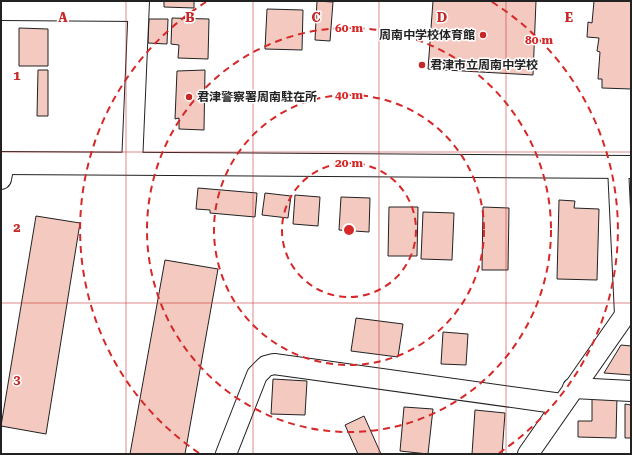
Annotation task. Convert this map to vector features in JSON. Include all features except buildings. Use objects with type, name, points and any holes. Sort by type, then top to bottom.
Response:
[{"type":"street","points":[[1,10],[138,6],[132,164]]},
{"type":"street","points":[[2,168],[132,164],[624,167],[627,289],[625,315],[528,454]]},
{"type":"street","points":[[226,454],[257,375],[266,366],[274,364],[562,404]]},
{"type":"street","points":[[573,388],[631,390]]},
{"type":"place","name":"周南中学校体育館","points":[[483,35]]},
{"type":"place","name":"君津市立周南中学校","points":[[422,65]]},
{"type":"place","name":"君津警察署周南駐在所","points":[[189,97]]}]
